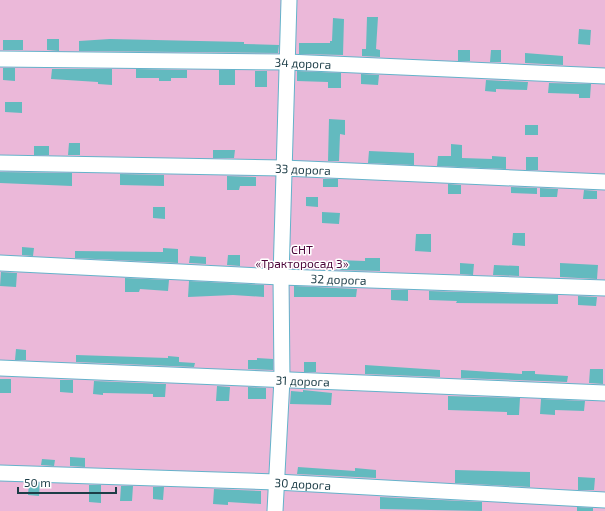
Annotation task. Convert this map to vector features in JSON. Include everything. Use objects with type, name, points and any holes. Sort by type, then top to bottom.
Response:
[{"type":"street","points":[[275,511],[282,379],[281,277],[283,168],[289,0]]},
{"type":"street","name":"34 дорога","points":[[0,59],[286,62],[605,76]]},
{"type":"street","name":"33 дорога","points":[[0,163],[283,168],[605,182]]},
{"type":"street","name":"32 дорога","points":[[0,263],[281,277],[605,288]]},
{"type":"street","name":"31 дорога","points":[[0,368],[605,393]]},
{"type":"street","name":"30 дорога","points":[[0,473],[276,482],[605,500]]},
{"type":"green space","name":"СНТ «Тракторосад 3»","points":[[0,0],[605,0],[605,511],[0,511]]},
{"type":"building","points":[[367,17],[378,17],[376,49],[380,50],[380,57],[362,56],[362,49],[366,49]]},
{"type":"building","points":[[333,18],[344,19],[343,55],[299,54],[299,43],[330,43],[330,41],[332,41]]},
{"type":"building","points":[[579,29],[591,30],[590,45],[578,44]]},
{"type":"building","points":[[47,39],[59,39],[59,51],[47,50]]},
{"type":"building","points":[[110,39],[244,42],[244,44],[279,45],[278,53],[79,51],[79,41]]},
{"type":"building","points":[[3,40],[23,40],[23,50],[3,50]]},
{"type":"building","points":[[458,50],[470,50],[470,61],[458,61]]},
{"type":"building","points":[[491,50],[501,50],[501,62],[490,62]]},
{"type":"building","points":[[525,53],[563,56],[563,65],[525,63]]},
{"type":"building","points":[[3,68],[15,68],[15,81],[3,80]]},
{"type":"building","points":[[52,69],[112,69],[112,85],[98,84],[98,82],[51,79]]},
{"type":"building","points":[[136,69],[187,70],[187,78],[171,78],[171,81],[159,81],[159,78],[136,78]]},
{"type":"building","points":[[219,70],[235,70],[235,85],[219,85]]},
{"type":"building","points":[[255,71],[267,71],[267,87],[255,87]]},
{"type":"building","points":[[297,71],[341,73],[341,88],[328,88],[328,82],[297,81]]},
{"type":"building","points":[[361,74],[379,75],[378,85],[361,84]]},
{"type":"building","points":[[486,80],[528,82],[527,90],[496,89],[496,92],[485,91]]},
{"type":"building","points":[[549,83],[591,84],[590,98],[579,98],[579,94],[548,93]]},
{"type":"building","points":[[5,102],[22,102],[22,113],[5,112]]},
{"type":"building","points":[[329,119],[345,120],[345,135],[340,134],[339,161],[328,161]]},
{"type":"building","points":[[525,125],[538,125],[538,135],[525,135]]},
{"type":"building","points":[[69,143],[80,143],[80,155],[68,155]]},
{"type":"building","points":[[451,144],[462,145],[462,158],[492,159],[492,156],[506,157],[506,169],[437,166],[438,156],[451,156]]},
{"type":"building","points":[[34,146],[49,146],[49,155],[34,155]]},
{"type":"building","points":[[213,150],[235,150],[234,158],[213,158]]},
{"type":"building","points":[[369,151],[414,153],[414,165],[368,163]]},
{"type":"building","points":[[526,157],[538,157],[538,170],[526,170]]},
{"type":"building","points":[[0,172],[72,173],[72,186],[0,183]]},
{"type":"building","points":[[120,174],[164,175],[164,186],[120,185]]},
{"type":"building","points":[[227,176],[256,177],[256,186],[240,186],[239,190],[227,190]]},
{"type":"building","points":[[323,179],[338,179],[338,187],[323,187]]},
{"type":"building","points":[[448,184],[461,185],[461,194],[448,194]]},
{"type":"building","points":[[511,187],[537,188],[537,194],[511,193]]},
{"type":"building","points":[[540,188],[558,189],[557,197],[540,197]]},
{"type":"building","points":[[584,190],[597,191],[597,199],[583,199]]},
{"type":"building","points":[[306,197],[318,197],[318,207],[306,206]]},
{"type":"building","points":[[153,207],[165,207],[165,219],[153,218]]},
{"type":"building","points":[[322,212],[340,213],[339,224],[322,223]]},
{"type":"building","points":[[513,233],[525,233],[525,246],[512,245]]},
{"type":"building","points":[[416,234],[431,234],[431,252],[415,251]]},
{"type":"building","points":[[22,247],[34,248],[33,256],[22,255]]},
{"type":"building","points":[[163,248],[178,249],[178,263],[75,258],[75,251],[163,252]]},
{"type":"building","points":[[228,255],[240,255],[240,266],[227,265]]},
{"type":"building","points":[[190,256],[206,257],[206,264],[189,263]]},
{"type":"building","points":[[365,258],[380,258],[380,271],[336,270],[337,260],[365,261]]},
{"type":"building","points":[[460,263],[474,264],[473,275],[460,274]]},
{"type":"building","points":[[560,263],[598,265],[597,279],[560,277]]},
{"type":"building","points":[[494,265],[519,266],[519,276],[493,275]]},
{"type":"building","points":[[1,272],[17,273],[16,287],[0,286]]},
{"type":"building","points":[[125,278],[169,280],[168,291],[140,289],[139,292],[125,292]]},
{"type":"building","points":[[189,281],[264,285],[264,297],[233,295],[188,297]]},
{"type":"building","points":[[294,286],[357,289],[356,297],[294,297]]},
{"type":"building","points":[[391,290],[408,290],[408,301],[391,300]]},
{"type":"building","points":[[429,291],[558,295],[558,304],[456,303],[457,301],[429,300]]},
{"type":"building","points":[[578,296],[597,297],[596,306],[578,305]]},
{"type":"building","points":[[16,349],[26,350],[26,360],[15,360]]},
{"type":"building","points":[[76,355],[168,358],[168,356],[179,357],[179,362],[195,363],[194,367],[76,362]]},
{"type":"building","points":[[257,358],[273,359],[273,370],[248,369],[248,360],[257,360]]},
{"type":"building","points":[[304,362],[316,362],[316,372],[304,372]]},
{"type":"building","points":[[365,365],[440,370],[440,377],[365,374]]},
{"type":"building","points":[[590,369],[603,369],[603,384],[589,383]]},
{"type":"building","points":[[461,370],[522,374],[522,371],[535,371],[535,374],[568,376],[567,382],[461,378]]},
{"type":"building","points":[[0,379],[11,379],[11,393],[0,393]]},
{"type":"building","points":[[60,380],[73,380],[73,393],[60,392]]},
{"type":"building","points":[[94,381],[166,384],[165,397],[153,397],[153,394],[93,394]]},
{"type":"building","points":[[217,386],[230,387],[229,401],[216,401]]},
{"type":"building","points":[[248,387],[266,388],[266,399],[248,399]]},
{"type":"building","points":[[303,390],[332,393],[331,405],[290,404],[291,391],[303,392]]},
{"type":"building","points":[[448,396],[520,398],[519,415],[507,415],[507,412],[448,410]]},
{"type":"building","points":[[541,399],[585,401],[584,411],[555,410],[555,415],[540,414]]},
{"type":"building","points":[[70,457],[85,458],[85,467],[70,466]]},
{"type":"building","points":[[42,459],[55,460],[54,466],[41,465]]},
{"type":"building","points":[[298,467],[355,471],[355,468],[376,470],[376,478],[297,474]]},
{"type":"building","points":[[455,470],[530,472],[530,487],[455,483]]},
{"type":"building","points":[[578,477],[595,478],[594,490],[578,490]]},
{"type":"building","points":[[29,483],[40,483],[39,496],[28,495]]},
{"type":"building","points":[[89,485],[101,485],[101,503],[89,502]]},
{"type":"building","points":[[121,486],[133,486],[132,501],[120,501]]},
{"type":"building","points":[[153,487],[164,487],[163,500],[153,499]]},
{"type":"building","points":[[214,489],[261,491],[261,504],[228,502],[228,505],[213,504]]},
{"type":"building","points":[[380,497],[482,502],[482,511],[380,509]]},
{"type":"building","points":[[577,507],[593,508],[593,511],[577,511]]}]
